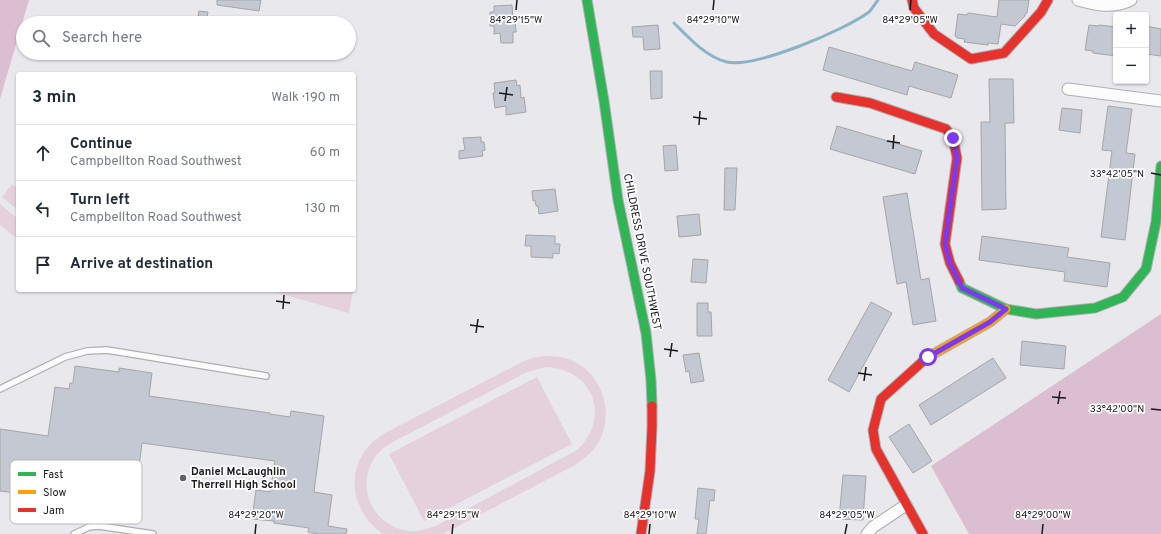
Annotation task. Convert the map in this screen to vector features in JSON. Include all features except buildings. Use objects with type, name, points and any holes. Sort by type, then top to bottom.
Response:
[{"type":"street","name":"CHILDRESS DRIVE SOUTHWEST","points":[[588,0],[618,200],[646,333],[651,380],[652,427],[650,471],[640,534]]},
{"type":"street","points":[[912,0],[914,8],[934,34],[972,58],[1004,53],[1041,12],[1048,0]]},
{"type":"street","points":[[1078,0],[1097,5],[1123,4],[1131,0]]},
{"type":"street","points":[[1068,89],[1161,101]]},
{"type":"street","points":[[836,97],[870,103],[946,129],[953,138],[957,158],[945,244],[950,263],[962,288],[1006,309],[1036,314],[1095,308],[1123,297],[1146,269],[1156,222],[1161,166]]},
{"type":"street","points":[[924,534],[906,505],[876,449],[873,430],[881,399],[928,357],[990,322],[1006,309]]},
{"type":"street","points":[[867,534],[873,527],[906,505]]},
{"type":"lane","points":[[0,389],[65,358],[87,351],[107,350],[266,376]]},
{"type":"lane","points":[[74,534],[89,527],[99,526],[153,534]]},
{"type":"shaded area","points":[[0,0],[29,0],[24,16],[16,16],[16,44],[0,99]]},
{"type":"shaded area","points":[[12,184],[16,187],[16,208],[2,197]]},
{"type":"shaded area","points":[[0,204],[16,217],[16,236],[15,237],[0,225]]},
{"type":"shaded area","points":[[274,292],[353,292],[349,313]]},
{"type":"shaded area","points":[[1161,314],[1161,534],[969,534],[931,466]]},
{"type":"shaded area","points":[[557,356],[565,358],[577,363],[596,381],[602,392],[606,417],[604,430],[597,446],[585,458],[575,465],[443,534],[383,534],[373,526],[359,505],[355,482],[356,470],[368,447],[385,433],[532,358]],"holes":[[[545,367],[562,370],[575,376],[585,385],[592,396],[595,410],[594,423],[588,437],[577,450],[436,526],[415,531],[402,530],[381,518],[374,509],[366,486],[367,474],[372,462],[385,447],[527,372]]]},
{"type":"shaded area","points":[[537,377],[572,444],[424,521],[389,454]]},
{"type":"waterway","points":[[674,23],[698,46],[712,56],[727,62],[740,62],[778,54],[821,37],[857,20],[869,12],[878,0]]},
{"type":"traffic: fast","points":[[587,0],[604,101],[618,200],[646,333],[652,406]]},
{"type":"traffic: fast","points":[[959,281],[962,288],[1006,309],[1036,314],[1095,308],[1123,297],[1146,269],[1156,222],[1161,166]]},
{"type":"traffic: slow","points":[[922,362],[928,357],[990,322],[1006,309]]},
{"type":"traffic: jam","points":[[912,0],[914,8],[934,34],[971,59],[1004,53],[1041,12],[1048,0]]},
{"type":"traffic: jam","points":[[836,97],[870,103],[946,129],[953,138],[957,158],[945,244],[950,263],[959,281]]},
{"type":"traffic: jam","points":[[922,362],[881,399],[873,430],[876,449],[923,534]]},
{"type":"traffic: jam","points":[[641,534],[650,471],[652,406]]},
{"type":"place","name":"Daniel McLaughlin Therrell High School","points":[[183,478]]},
{"type":"route","points":[[928,357],[990,322],[1006,309],[962,288],[950,263],[945,244],[957,158],[953,138]]}]
